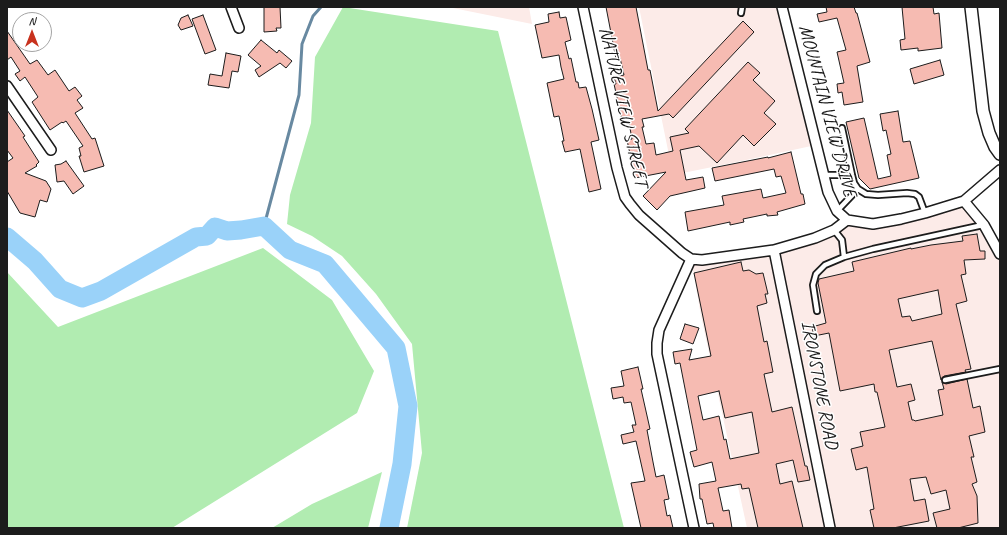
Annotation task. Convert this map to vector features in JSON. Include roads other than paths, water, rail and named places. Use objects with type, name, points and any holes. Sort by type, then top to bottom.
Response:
[{"type":"street","points":[[231,7],[239,28]]},
{"type":"street","name":"NATURE VIEW STREET","points":[[583,7],[625,197],[639,215],[682,253],[691,259]]},
{"type":"street","name":"MOUNTAIN VIEW DRIVE","points":[[782,7],[828,192],[837,211],[847,220]]},
{"type":"street","points":[[971,7],[983,111],[989,133],[1000,154]]},
{"type":"street","points":[[7,86],[51,150]]},
{"type":"street","points":[[694,528],[657,354],[659,330],[691,259],[702,260],[774,250],[815,238],[834,230],[847,220],[873,224],[902,220],[964,201],[1000,170]]},
{"type":"street","points":[[964,201],[984,225],[1000,254]]},
{"type":"street","name":"IRONSTONE ROAD","points":[[774,250],[830,528]]},
{"type":"lane","points":[[741,13],[742,7]]},
{"type":"lane","points":[[842,128],[852,176],[858,189],[866,194],[915,194],[918,197],[925,213]]},
{"type":"lane","points":[[823,175],[852,176]]},
{"type":"lane","points":[[837,211],[858,189]]},
{"type":"lane","points":[[817,312],[813,285],[816,274],[825,265],[844,257],[873,249],[984,225]]},
{"type":"lane","points":[[834,230],[842,240],[844,257]]},
{"type":"lane","points":[[945,380],[1000,369]]},
{"type":"waterway","points":[[264,226],[299,95],[302,44],[313,16],[321,7]]},
{"type":"waterway","points":[[7,237],[35,261],[60,289],[82,298],[101,291],[196,237],[207,236],[215,227],[227,231],[264,226],[290,250],[325,264],[396,348],[408,406],[402,464],[389,528]]}]
